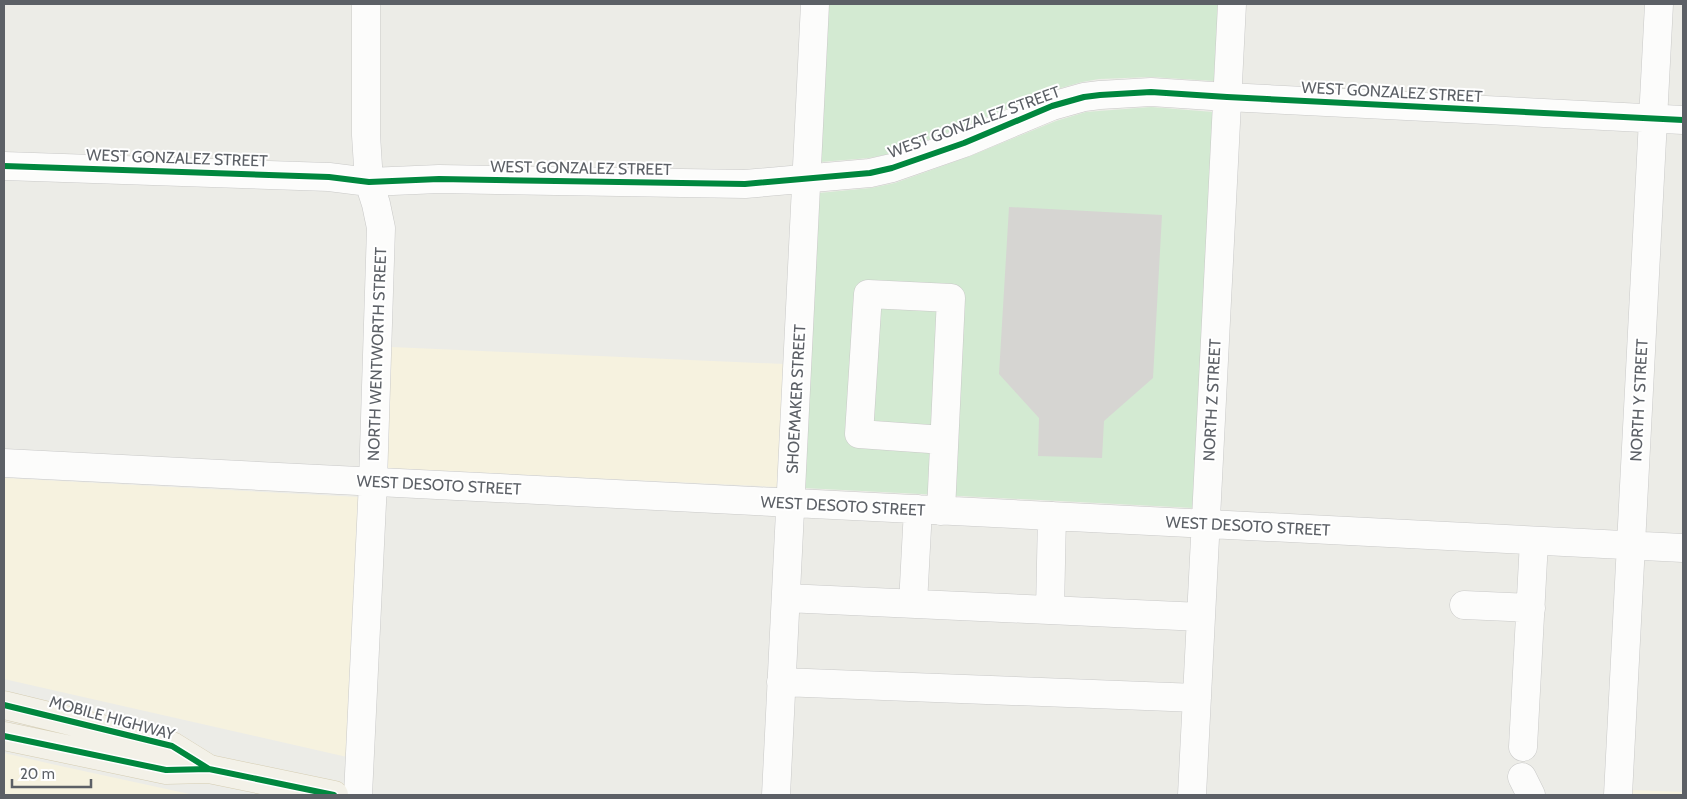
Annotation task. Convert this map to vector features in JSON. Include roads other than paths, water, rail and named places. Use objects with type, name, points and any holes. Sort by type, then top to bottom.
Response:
[{"type":"main road","name":"MOBILE HIGHWAY","points":[[4,705],[172,746],[209,769]]},
{"type":"main road","name":"MOBILE HIGHWAY","points":[[4,736],[166,770],[209,769],[334,795]]},
{"type":"street","name":"NORTH WENTWORTH STREET","points":[[358,795],[373,482],[381,228],[369,182],[366,135],[366,4]]},
{"type":"street","name":"SHOEMAKER STREET","points":[[776,795],[816,4]]},
{"type":"street","name":"NORTH Z STREET","points":[[1192,795],[1232,4]]},
{"type":"street","name":"NORTH Y STREET","points":[[1618,795],[1659,4]]},
{"type":"street","name":"WEST GONZALEZ STREET","points":[[4,166],[329,177],[369,182],[439,179],[745,184],[870,173],[892,168],[964,143],[1052,106],[1084,97],[1151,92],[1683,120]]},
{"type":"street","points":[[913,604],[944,440],[951,298],[868,294],[860,434],[944,440]]},
{"type":"street","name":"WEST DESOTO STREET","points":[[4,463],[1683,548]]},
{"type":"street","points":[[1050,610],[1052,516]]},
{"type":"street","points":[[1523,746],[1534,540]]},
{"type":"street","points":[[786,598],[1202,617]]},
{"type":"street","points":[[1464,605],[1531,608]]},
{"type":"street","points":[[782,682],[1197,698]]}]
